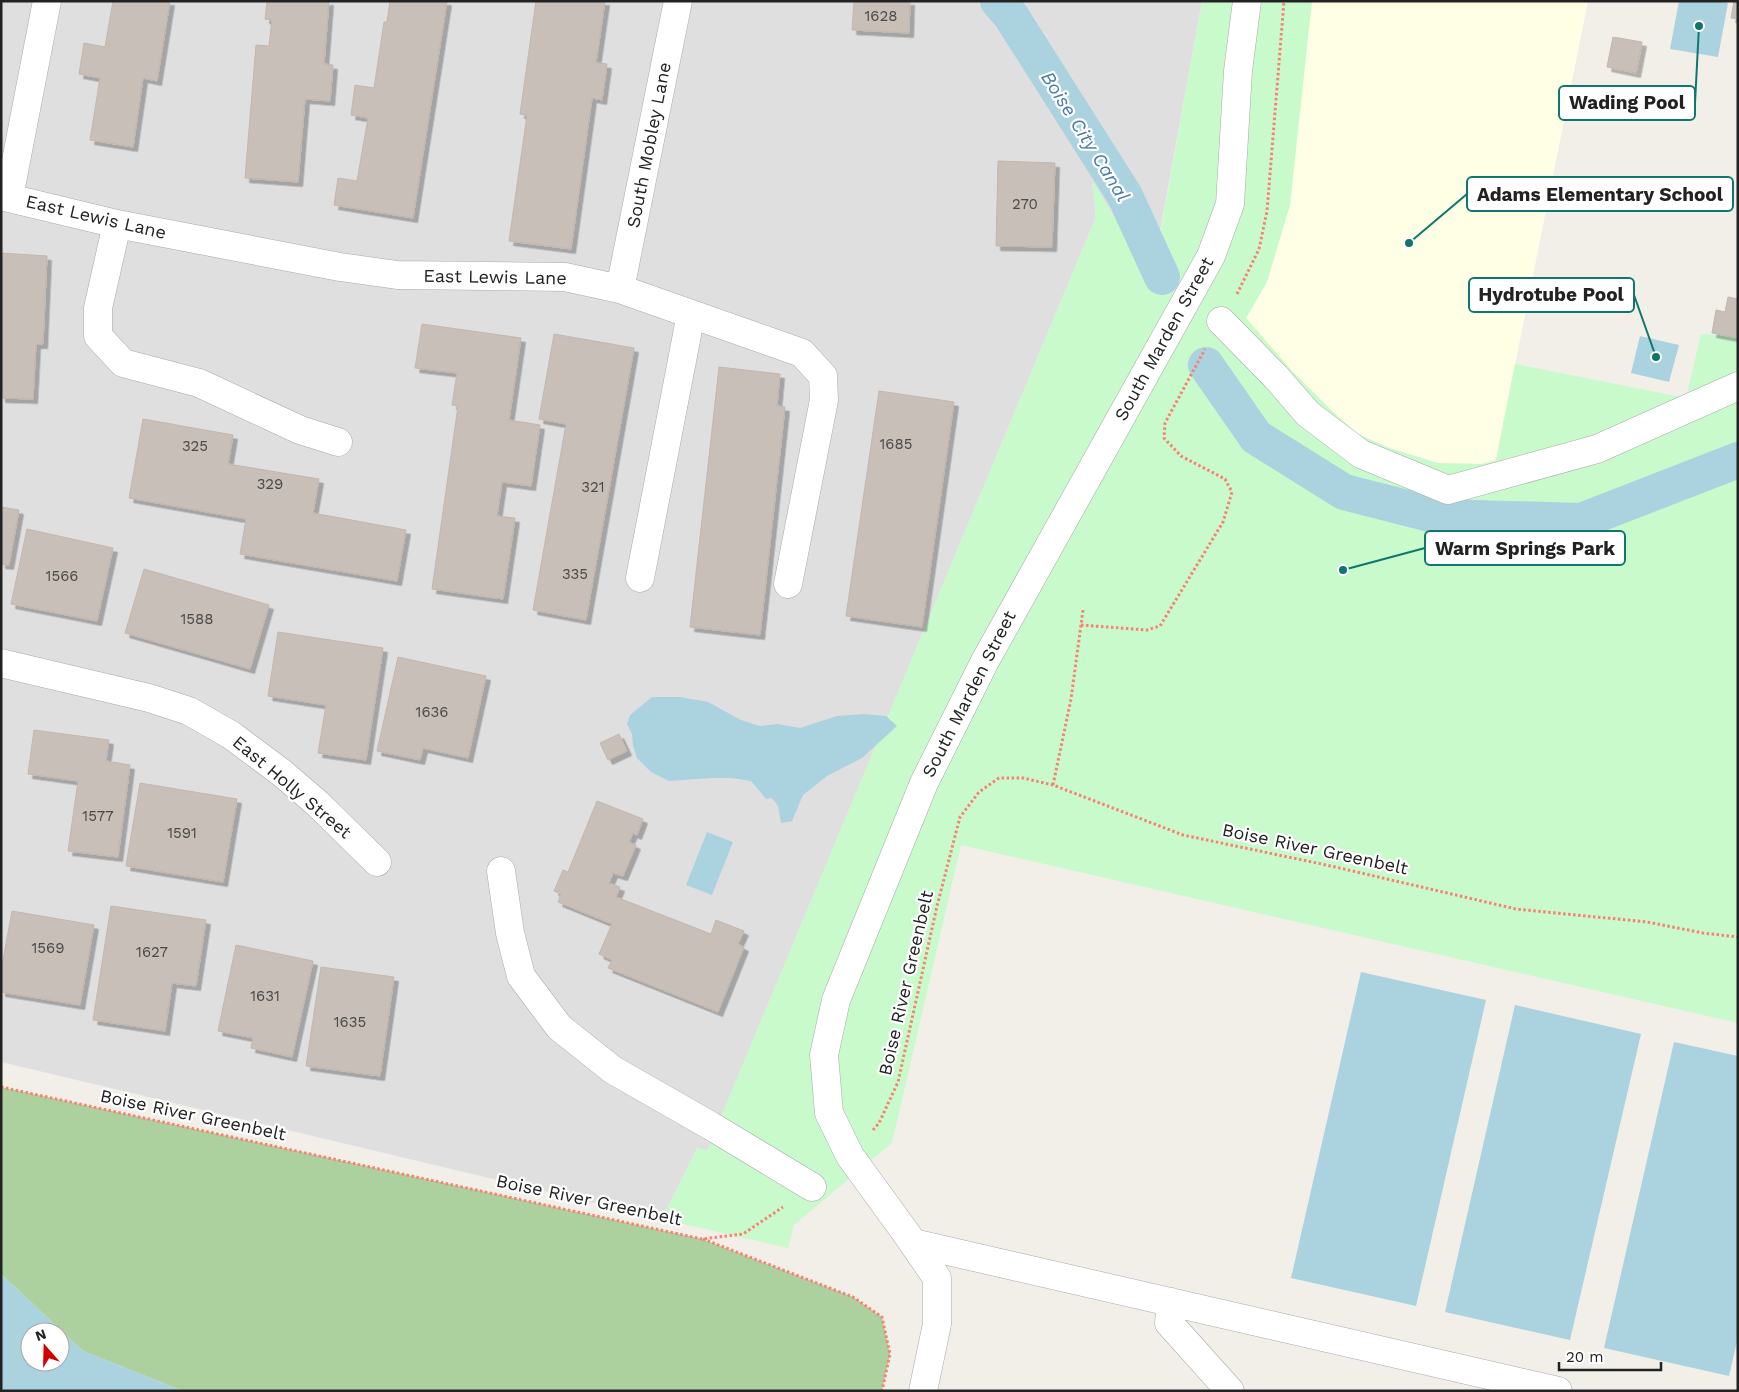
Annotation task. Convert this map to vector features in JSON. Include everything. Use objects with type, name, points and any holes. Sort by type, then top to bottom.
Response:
[{"type":"street","points":[[5,197],[47,1]]},
{"type":"street","name":"South Mobley Lane","points":[[620,289],[678,1]]},
{"type":"street","name":"South Marden Street","points":[[923,1391],[937,1324],[937,1278],[850,1156],[829,1113],[824,1055],[836,1000],[924,783],[981,668],[1211,256],[1230,204],[1238,71],[1247,1]]},
{"type":"street","name":"East Lewis Lane","points":[[5,197],[117,224],[330,265],[397,275],[565,277],[620,289],[802,353],[823,376],[824,400],[788,584]]},
{"type":"street","points":[[117,224],[98,308],[98,336],[123,363],[199,383],[300,430],[338,442]]},
{"type":"street","points":[[640,578],[691,314]]},
{"type":"street","points":[[1222,321],[1308,414],[1361,454],[1448,490],[1597,449],[1738,386]]},
{"type":"street","name":"East Holly Street","points":[[1,663],[149,698],[189,711],[231,735],[282,773],[318,804],[376,862]]},
{"type":"street","points":[[501,871],[510,933],[521,976],[559,1027],[613,1070],[812,1187]]},
{"type":"street","points":[[913,1243],[1558,1391]]},
{"type":"street","points":[[1172,1302],[1169,1323],[1230,1391]]},
{"type":"path","points":[[1053,785],[1071,699],[1083,610]]},
{"type":"path","name":"Boise River Greenbelt","points":[[850,1156],[879,1124],[898,1082],[937,906],[960,817],[979,792],[999,778],[1022,778],[1053,785],[1182,834],[1341,868],[1516,909],[1647,922],[1703,933],[1738,937]]},
{"type":"path","name":"Boise River Greenbelt","points":[[1,1087],[702,1239],[742,1234],[812,1187]]},
{"type":"path","points":[[702,1239],[853,1297],[882,1317],[890,1354],[882,1391]]},
{"type":"shaded area","points":[[1,1],[1202,1],[1151,280],[1092,181],[1096,217],[707,1151],[697,1148],[662,1219],[1,1062]]},
{"type":"shaded area","points":[[1312,1],[1588,1],[1496,460],[1482,464],[1438,463],[1389,448],[1358,434],[1292,371],[1246,318],[1267,282]]},
{"type":"green space","points":[[1202,1],[1312,1],[1290,205],[1267,282],[1246,318],[1292,371],[1358,434],[1389,448],[1438,463],[1482,464],[1496,460],[1515,364],[1686,398],[1701,334],[1738,337],[1738,1023],[961,845],[892,1143],[794,1225],[788,1248],[662,1219],[697,1148],[707,1150],[1096,217],[1092,180],[1152,279]]},
{"type":"green space","points":[[1,1087],[702,1239],[853,1297],[882,1317],[890,1354],[882,1391],[183,1391],[83,1351],[70,1339],[70,1322],[52,1322],[1,1274]]},
{"type":"water","points":[[1679,1],[1716,1],[1728,3],[1718,57],[1670,49]]},
{"type":"water","points":[[1640,336],[1679,345],[1669,382],[1631,373]]},
{"type":"water","points":[[652,697],[680,697],[708,702],[741,720],[760,726],[777,724],[800,728],[837,716],[864,714],[886,716],[897,726],[862,758],[827,776],[803,795],[792,821],[781,823],[778,806],[772,798],[766,799],[751,781],[712,778],[669,781],[651,772],[637,758],[632,734],[627,724],[630,715]]},
{"type":"water","points":[[707,832],[733,842],[712,895],[686,885]]},
{"type":"water","points":[[1361,972],[1486,1000],[1416,1306],[1291,1278]]},
{"type":"water","points":[[1515,1005],[1641,1034],[1570,1340],[1445,1312]]},
{"type":"water","points":[[1674,1042],[1738,1056],[1738,1337],[1729,1376],[1604,1348]]},
{"type":"water","points":[[1,1274],[52,1322],[20,1322],[20,1372],[70,1372],[70,1339],[83,1351],[183,1391],[1,1391]]},
{"type":"building","points":[[113,1],[170,1],[157,81],[143,78],[133,147],[90,140],[100,78],[79,74],[84,43],[105,47]]},
{"type":"building","points":[[267,1],[329,1],[324,64],[333,65],[330,101],[305,99],[298,182],[245,178],[256,45],[269,46],[272,20],[265,19]]},
{"type":"building","points":[[390,1],[447,1],[413,218],[334,205],[338,178],[357,181],[368,118],[351,115],[355,85],[374,88],[384,22],[387,22]]},
{"type":"building","points":[[536,1],[605,1],[596,63],[607,64],[602,100],[592,98],[571,249],[509,241],[527,115],[520,114]]},
{"type":"building","points":[[854,1],[910,1],[909,33],[852,30]]},
{"type":"building","points":[[1734,1],[1738,1],[1738,19],[1731,18]]},
{"type":"building","points":[[1613,37],[1642,42],[1636,73],[1607,67]]},
{"type":"building","points":[[998,161],[1055,163],[1052,247],[996,246]]},
{"type":"building","points":[[1,253],[47,256],[43,344],[36,344],[33,399],[1,398]]},
{"type":"building","points":[[1728,297],[1738,299],[1738,338],[1712,333],[1716,310],[1725,312]]},
{"type":"building","points":[[422,324],[521,338],[509,420],[540,425],[531,486],[502,482],[497,516],[515,518],[503,599],[432,589],[458,406],[452,405],[457,373],[415,368]]},
{"type":"building","points":[[554,334],[634,348],[586,620],[533,610],[566,424],[539,419]]},
{"type":"building","points":[[719,367],[780,374],[777,406],[785,407],[760,635],[690,627]]},
{"type":"building","points":[[879,391],[954,402],[922,627],[846,616]]},
{"type":"building","points":[[143,419],[233,435],[228,464],[319,479],[313,513],[406,530],[397,581],[240,554],[246,519],[129,498]]},
{"type":"building","points":[[1,507],[19,510],[9,565],[1,564]]},
{"type":"building","points":[[27,529],[113,548],[97,621],[11,604]]},
{"type":"building","points":[[144,569],[269,605],[250,669],[125,633]]},
{"type":"building","points":[[278,632],[383,648],[366,760],[318,753],[326,705],[268,696]]},
{"type":"building","points":[[398,657],[486,676],[468,758],[423,748],[420,760],[377,751]]},
{"type":"building","points":[[34,730],[109,740],[106,761],[130,765],[118,857],[68,851],[78,781],[28,774]]},
{"type":"building","points":[[619,734],[627,751],[608,760],[600,743]]},
{"type":"building","points":[[140,783],[237,799],[223,882],[126,866]]},
{"type":"building","points":[[597,801],[643,819],[637,835],[633,833],[629,842],[636,845],[623,876],[613,873],[609,883],[620,887],[616,897],[711,934],[716,920],[744,931],[738,944],[744,947],[718,1012],[608,968],[612,960],[599,954],[612,924],[558,902],[561,894],[554,891],[563,870],[568,872]]},
{"type":"building","points":[[111,906],[206,920],[196,986],[172,983],[165,1031],[93,1020]]},
{"type":"building","points":[[12,911],[94,925],[80,1005],[1,992],[1,971]]},
{"type":"building","points":[[236,945],[313,961],[292,1057],[251,1048],[253,1038],[218,1031]]},
{"type":"building","points":[[321,967],[394,977],[380,1076],[306,1066]]},
{"type":"waterway","name":"Boise City Canal","points":[[998,1],[1011,16],[1125,196],[1162,277]]},
{"type":"waterway","name":"Boise City Canal","points":[[1206,365],[1256,437],[1344,492],[1442,517],[1581,521],[1738,460]]},
{"type":"place","name":"Wading Pool","points":[[1699,26]]},
{"type":"place","name":"Adams Elementary School","points":[[1409,243]]},
{"type":"place","name":"Hydrotube Pool","points":[[1656,357]]},
{"type":"place","name":"Warm Springs Park","points":[[1343,570]]}]
